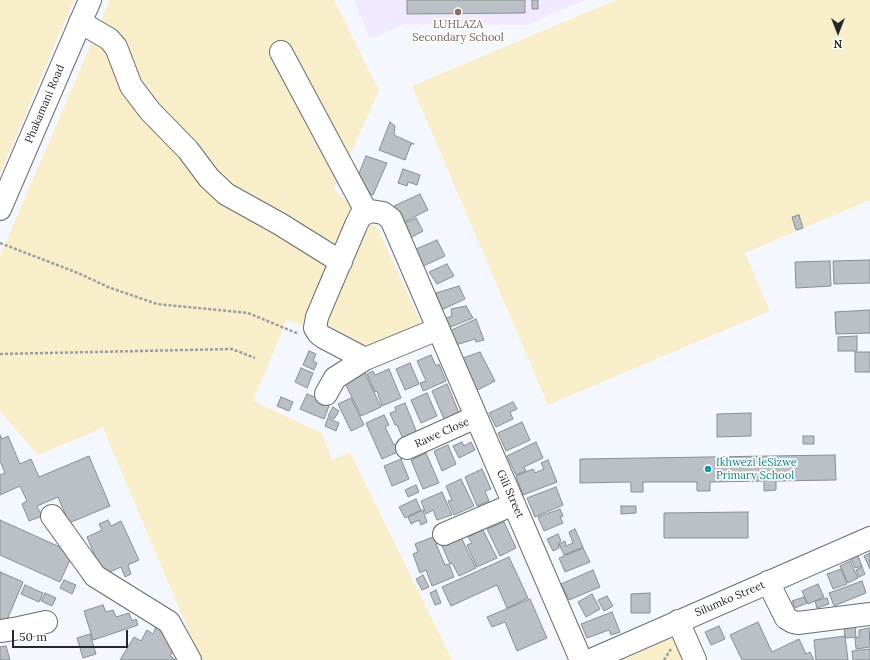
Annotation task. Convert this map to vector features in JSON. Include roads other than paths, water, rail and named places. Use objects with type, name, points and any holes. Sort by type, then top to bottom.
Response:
[{"type":"street","name":"Phakamani Road","points":[[0,209],[90,0]]},
{"type":"street","points":[[80,22],[109,39],[116,47],[131,86],[150,110],[188,150],[209,178],[226,194],[280,224],[340,262]]},
{"type":"street","points":[[281,52],[367,213],[362,215],[356,225],[317,317],[315,328],[319,334],[365,359]]},
{"type":"street","name":"Gili Street","points":[[367,213],[371,211],[383,213],[391,219],[581,660]]},
{"type":"street","points":[[326,394],[334,378],[365,359],[438,329]]},
{"type":"street","name":"Rawe Close","points":[[407,448],[476,417]]},
{"type":"street","points":[[444,534],[514,504]]},
{"type":"street","points":[[52,516],[95,576],[169,622],[190,660]]},
{"type":"street","name":"Silumko Street","points":[[591,660],[870,538]]},
{"type":"street","points":[[768,582],[786,618],[793,622],[798,623],[870,614]]},
{"type":"street","points":[[678,621],[695,660]]},
{"type":"street","points":[[0,631],[14,630],[46,622]]},
{"type":"place","name":"LUHLAZA Secondary School","points":[[458,12]]},
{"type":"place","name":"Ikhwezi leSizwe Primary School","points":[[708,469]]}]
